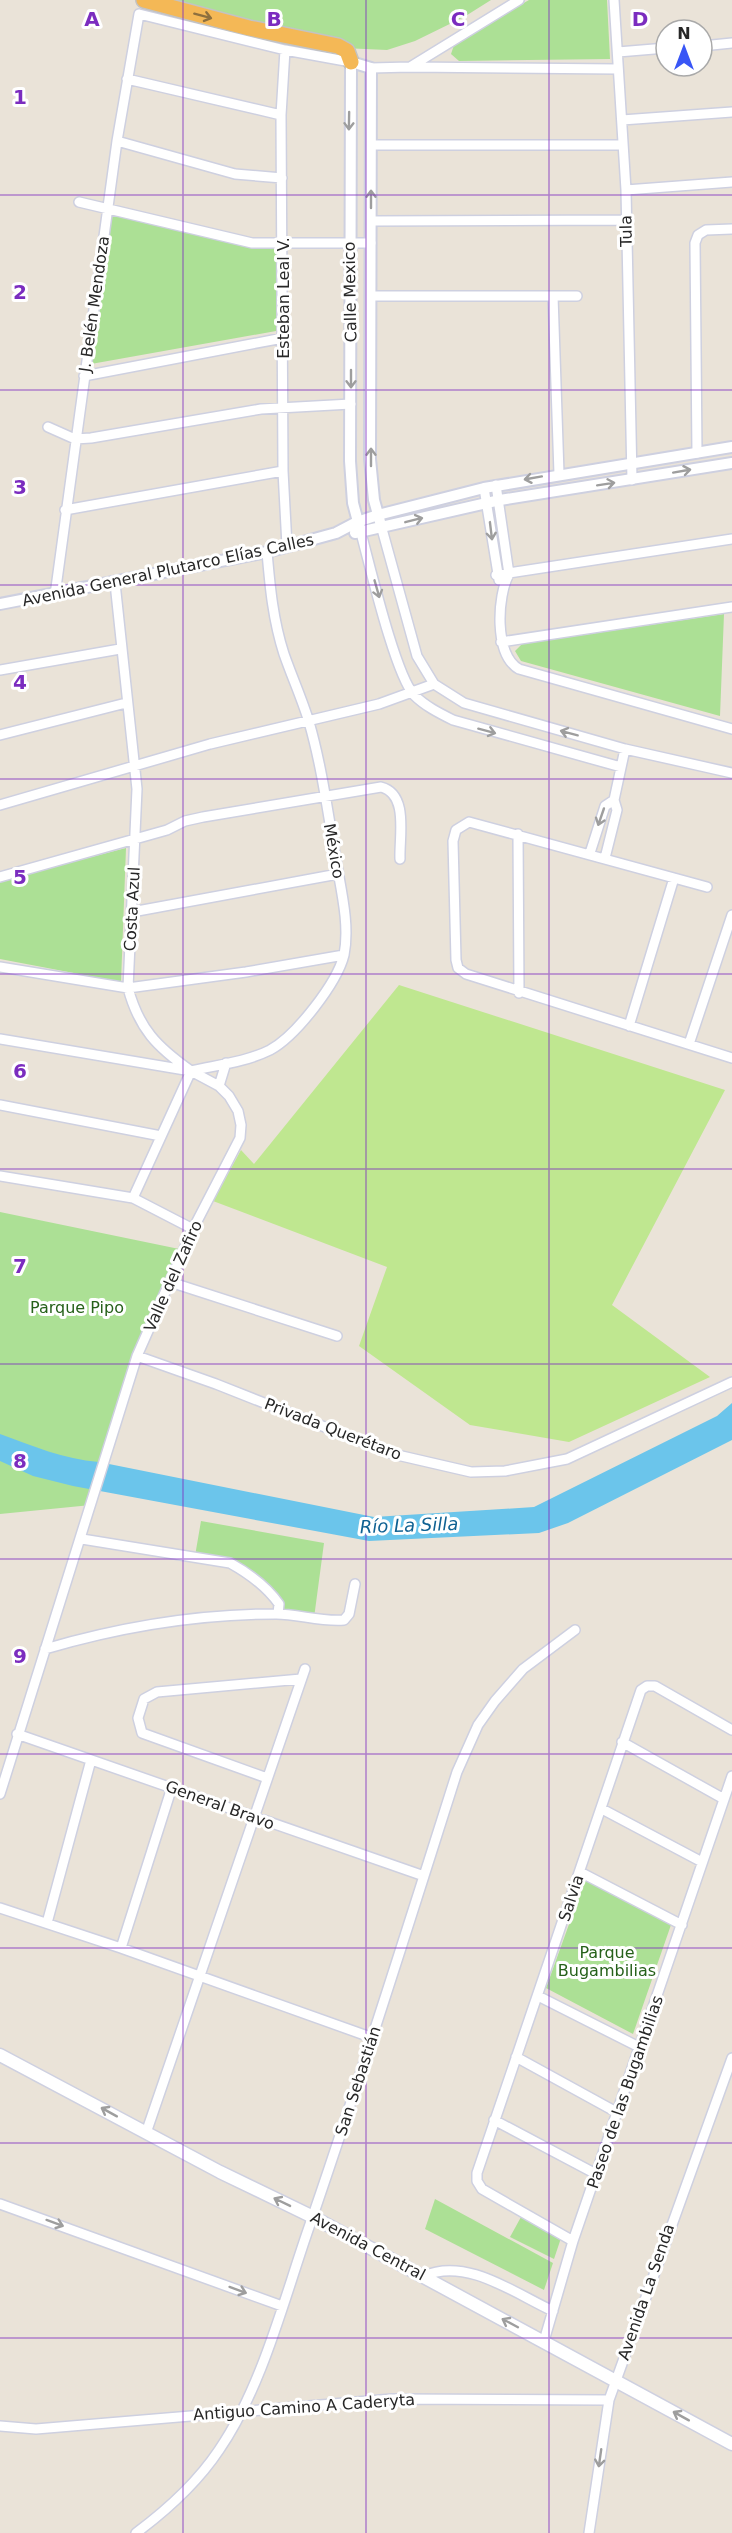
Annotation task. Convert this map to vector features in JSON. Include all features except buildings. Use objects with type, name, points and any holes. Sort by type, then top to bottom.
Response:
[{"type":"highway","points":[[143,5],[338,46],[347,51],[351,62]]},
{"type":"main road","name":"Avenida Central","points":[[0,2055],[146,2133],[313,2217],[732,2444]]},
{"type":"street","points":[[410,67],[519,0]]},
{"type":"street","name":"Tula","points":[[614,0],[626,190],[632,480]]},
{"type":"street","points":[[143,5],[285,50],[371,68],[618,69]]},
{"type":"street","name":"J. Belén Mendoza","points":[[55,595],[126,79],[143,5]]},
{"type":"street","points":[[714,45],[732,44]]},
{"type":"street","points":[[618,52],[654,49]]},
{"type":"street","name":"Esteban Leal V.","points":[[285,50],[281,115],[283,471],[287,546]]},
{"type":"street","name":"Calle Mexico","points":[[351,62],[351,485],[361,533]]},
{"type":"street","name":"Calle Mexico","points":[[371,68],[371,482],[382,529]]},
{"type":"street","points":[[126,79],[281,115]]},
{"type":"street","points":[[622,120],[732,112]]},
{"type":"street","points":[[117,141],[235,174],[282,178]]},
{"type":"street","points":[[371,145],[623,146]]},
{"type":"street","points":[[626,190],[732,182]]},
{"type":"street","points":[[79,202],[108,207],[225,238],[283,245],[371,243]]},
{"type":"street","points":[[371,221],[626,220]]},
{"type":"street","points":[[697,453],[695,243],[698,235],[706,230],[732,229]]},
{"type":"street","points":[[371,296],[577,296]]},
{"type":"street","points":[[553,296],[558,474]]},
{"type":"street","points":[[84,376],[283,338]]},
{"type":"street","points":[[48,427],[75,439],[283,406],[351,404]]},
{"type":"street","name":"Avenida General Plutarco Elías Calles","points":[[336,534],[357,522],[378,515],[496,485],[732,447]]},
{"type":"street","name":"Avenida General Plutarco Elías Calles","points":[[0,604],[267,552],[336,534],[382,529],[500,500],[732,463]]},
{"type":"street","points":[[65,510],[283,471]]},
{"type":"street","points":[[496,485],[509,574],[502,586],[501,642],[504,654],[513,666],[732,729]]},
{"type":"street","points":[[484,488],[496,575],[502,586]]},
{"type":"street","points":[[382,529],[417,656],[434,684],[448,695],[483,710],[625,749],[732,773]]},
{"type":"street","points":[[361,533],[398,661],[413,694],[434,711],[460,723],[621,767]]},
{"type":"street","points":[[496,575],[732,539]]},
{"type":"street","name":"México","points":[[191,1071],[250,1058],[272,1049],[291,1033],[335,977],[344,955],[344,913],[324,796],[309,723],[276,626],[271,600],[267,552]]},
{"type":"street","name":"Costa Azul","points":[[115,583],[120,649],[135,765],[136,838],[128,988],[135,1014],[147,1032],[191,1071]]},
{"type":"street","points":[[501,642],[732,607]]},
{"type":"street","points":[[0,670],[120,649]]},
{"type":"street","points":[[0,805],[210,744],[309,723],[413,694],[434,684]]},
{"type":"street","points":[[0,735],[126,703]]},
{"type":"street","points":[[605,858],[617,810],[614,801],[625,749]]},
{"type":"street","points":[[0,877],[203,817],[381,787],[396,795],[399,801],[400,859]]},
{"type":"street","points":[[590,853],[605,806],[614,801]]},
{"type":"street","points":[[707,887],[477,822],[462,824],[456,830],[453,841],[456,960],[458,968],[466,974],[519,993],[732,1058]]},
{"type":"street","points":[[518,834],[519,993]]},
{"type":"street","points":[[132,912],[338,874]]},
{"type":"street","points":[[629,1026],[674,878]]},
{"type":"street","points":[[689,1044],[732,915]]},
{"type":"street","points":[[0,967],[128,988],[246,972],[344,955]]},
{"type":"street","points":[[0,1039],[191,1071],[133,1198]]},
{"type":"street","points":[[219,1086],[226,1063]]},
{"type":"street","name":"Valle del Zafiro","points":[[0,1794],[17,1734],[82,1539],[137,1356],[193,1229],[240,1137],[241,1125],[238,1111],[229,1096],[219,1086],[191,1071]]},
{"type":"street","points":[[0,1105],[161,1136]]},
{"type":"street","points":[[0,1176],[133,1198],[193,1229]]},
{"type":"street","points":[[170,1282],[337,1336]]},
{"type":"street","name":"Privada Querétaro","points":[[137,1356],[216,1384],[393,1454],[471,1472],[505,1471],[567,1459],[732,1382]]},
{"type":"street","points":[[82,1539],[230,1563],[243,1570],[272,1593],[279,1604],[278,1614]]},
{"type":"street","points":[[45,1649],[154,1623],[278,1614],[344,1620],[349,1614],[355,1584]]},
{"type":"street","name":"San Sebastián","points":[[136,2533],[166,2510],[189,2486],[219,2451],[242,2410],[313,2217],[373,2038],[457,1772],[478,1725],[523,1669],[576,1630]]},
{"type":"street","points":[[146,2133],[305,1669]]},
{"type":"street","points":[[267,1778],[142,1732],[138,1718],[144,1699],[157,1692],[301,1679]]},
{"type":"street","name":"Salvia","points":[[573,2241],[482,2189],[477,2181],[477,2173],[641,1690],[647,1686],[655,1686],[732,1730]]},
{"type":"street","name":"General Bravo","points":[[17,1734],[424,1876]]},
{"type":"street","points":[[622,1742],[724,1800]]},
{"type":"street","points":[[46,1923],[91,1760]]},
{"type":"street","name":"Paseo de las Bugambilias","points":[[544,2341],[573,2241],[641,2048],[732,1776]]},
{"type":"street","points":[[121,1948],[172,1787]]},
{"type":"street","points":[[602,1809],[702,1862]]},
{"type":"street","points":[[579,1872],[682,1925]]},
{"type":"street","points":[[0,1908],[121,1948],[373,2038]]},
{"type":"street","points":[[538,1996],[641,2048]]},
{"type":"street","points":[[516,2057],[618,2113]]},
{"type":"street","name":"Avenida La Senda","points":[[589,2533],[609,2400],[615,2380],[732,2058]]},
{"type":"street","points":[[494,2120],[597,2174]]},
{"type":"street","points":[[0,2204],[282,2306]]},
{"type":"street","points":[[424,2276],[448,2269],[468,2271],[553,2311]]},
{"type":"street","name":"Antiguo Camino A Caderyta","points":[[0,2426],[36,2429],[242,2410],[434,2398],[609,2400]]},
{"type":"green space","points":[[136,0],[491,0],[464,17],[415,41],[387,50],[343,48],[160,3]]},
{"type":"green space","points":[[529,0],[607,0],[610,59],[459,61],[451,54],[455,42]]},
{"type":"green space","points":[[112,213],[238,245],[276,248],[276,331],[91,364]]},
{"type":"green space","points":[[724,614],[720,716],[521,661],[515,651],[522,644]]},
{"type":"green space","points":[[126,848],[121,982],[0,959],[0,881]]},
{"type":"green space","points":[[399,985],[725,1090],[612,1305],[710,1377],[569,1442],[470,1425],[359,1346],[387,1267],[213,1201],[241,1150],[254,1164]]},
{"type":"green space","name":"Parque Pipo","points":[[0,1212],[184,1250],[133,1371],[91,1505],[0,1514]]},
{"type":"green space","points":[[201,1521],[324,1543],[314,1618],[278,1614],[279,1604],[243,1570],[195,1556]]},
{"type":"green space","name":"Parque Bugambilias","points":[[585,1880],[672,1922],[633,2034],[546,1988]]},
{"type":"green space","points":[[435,2199],[553,2263],[544,2290],[425,2229]]},
{"type":"green space","points":[[521,2217],[561,2238],[554,2259],[510,2237]]},
{"type":"water","name":"Río La Silla","points":[[732,1403],[732,1440],[568,1523],[539,1533],[369,1541],[73,1486],[33,1476],[0,1461],[0,1434],[73,1458],[374,1517],[534,1507],[717,1416]]}]
